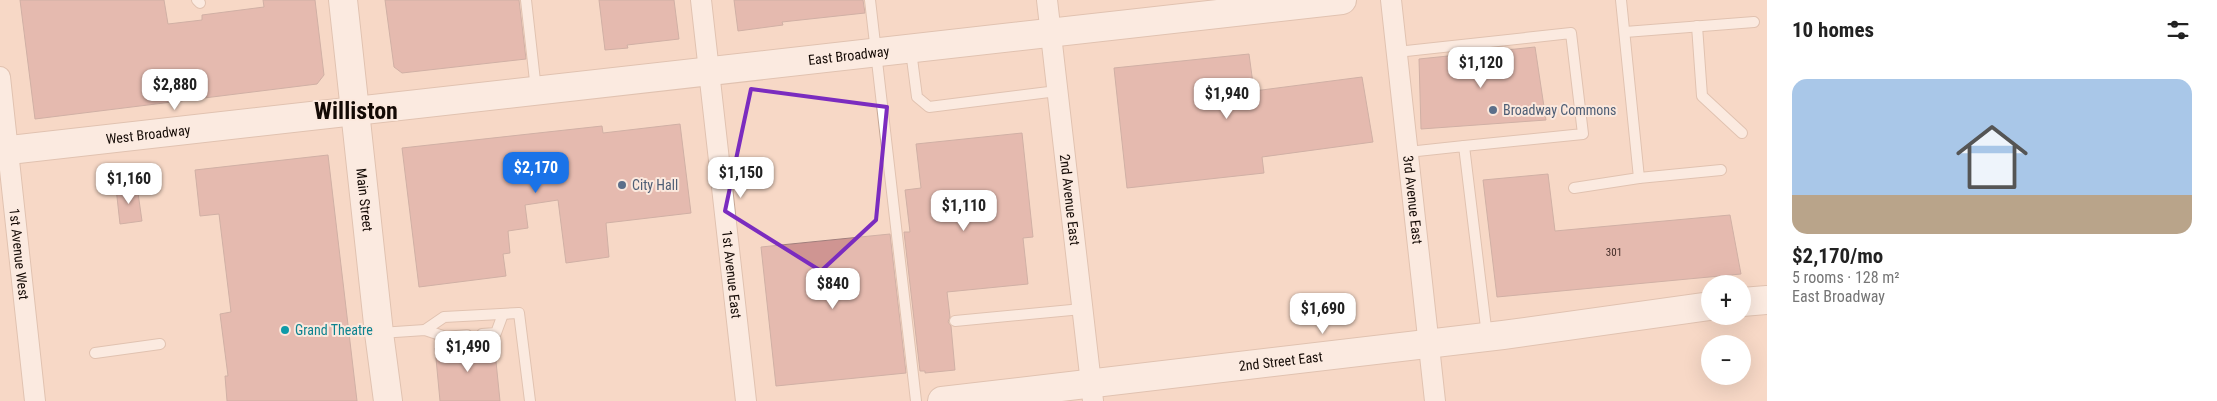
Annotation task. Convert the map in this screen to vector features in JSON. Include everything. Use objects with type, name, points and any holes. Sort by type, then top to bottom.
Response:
[{"type":"main road","name":"Main Street","points":[[343,0],[388,401]]},
{"type":"main road","name":"East Broadway","points":[[356,112],[1342,0]]},
{"type":"main road","name":"West Broadway","points":[[4,150],[356,112]]},
{"type":"main road","points":[[1751,301],[1767,300]]},
{"type":"main road","name":"2nd Street East","points":[[942,401],[1092,392],[1701,307]]},
{"type":"street","name":"1st Avenue East","points":[[701,0],[746,401]]},
{"type":"street","name":"2nd Avenue East","points":[[1047,0],[1092,392]]},
{"type":"street","name":"3rd Avenue East","points":[[1391,0],[1435,401]]},
{"type":"street","name":"1st Avenue West","points":[[0,77],[4,150],[35,401]]},
{"type":"lane","points":[[526,0],[536,91]]},
{"type":"lane","points":[[870,0],[916,401]]},
{"type":"lane","points":[[1621,0],[1640,178]]},
{"type":"lane","points":[[1625,32],[1754,22]]},
{"type":"lane","points":[[1697,26],[1702,96],[1742,133]]},
{"type":"lane","points":[[1397,52],[1571,33],[1583,134],[1408,152]]},
{"type":"lane","points":[[910,50],[917,97],[929,107],[1058,91]]},
{"type":"lane","points":[[1464,146],[1487,337]]},
{"type":"lane","points":[[1574,188],[1640,178],[1721,170]]},
{"type":"lane","points":[[955,321],[1082,308]]},
{"type":"lane","points":[[425,330],[444,317],[519,313],[530,401]]},
{"type":"lane","points":[[482,334],[496,333],[503,314]]},
{"type":"lane","points":[[379,333],[425,330],[446,337],[467,335]]},
{"type":"lane","points":[[95,353],[160,344]]},
{"type":"highlighted area","points":[[751,89],[887,107],[876,220],[821,271],[725,211]]},
{"type":"building","points":[[20,0],[164,0],[168,24],[202,20],[202,15],[264,7],[263,0],[315,0],[324,75],[317,84],[35,119]]},
{"type":"building","points":[[385,0],[519,0],[526,59],[402,73],[394,67]]},
{"type":"building","points":[[599,0],[674,0],[679,39],[627,45],[628,48],[605,50]]},
{"type":"building","points":[[734,0],[863,0],[865,13],[782,22],[783,25],[738,31]]},
{"type":"building","name":"Broadway Commons","points":[[1535,47],[1546,120],[1421,129],[1419,59]]},
{"type":"building","points":[[1249,54],[1254,91],[1362,77],[1373,142],[1262,157],[1264,173],[1127,188],[1114,68]]},
{"type":"building","points":[[680,124],[691,213],[606,223],[609,257],[566,263],[558,200],[525,205],[528,228],[508,231],[510,253],[503,254],[506,276],[419,287],[402,148],[602,126],[603,133]]},
{"type":"building","points":[[1022,133],[1033,237],[1023,238],[1028,284],[947,292],[950,317],[948,322],[951,326],[955,370],[925,373],[925,371],[920,371],[904,232],[910,232],[905,190],[921,188],[916,144]]},
{"type":"building","points":[[328,155],[357,401],[227,401],[225,376],[228,376],[220,314],[231,312],[219,214],[200,216],[195,170]]},
{"type":"building","points":[[1548,174],[1555,231],[1730,215],[1741,274],[1701,275],[1701,278],[1497,297],[1483,180]]},
{"type":"building","points":[[137,186],[142,221],[120,224],[116,188]]},
{"type":"building","points":[[890,234],[906,373],[776,386],[761,247]]},
{"type":"building","points":[[494,342],[500,401],[440,401],[435,348]]},
{"type":"place","name":"Broadway Commons","points":[[1493,110]]},
{"type":"place","name":"City Hall","points":[[622,185]]},
{"type":"place","name":"Grand Theatre","points":[[285,330]]},
{"type":"district","name":"Williston","points":[[356,111]]}]
